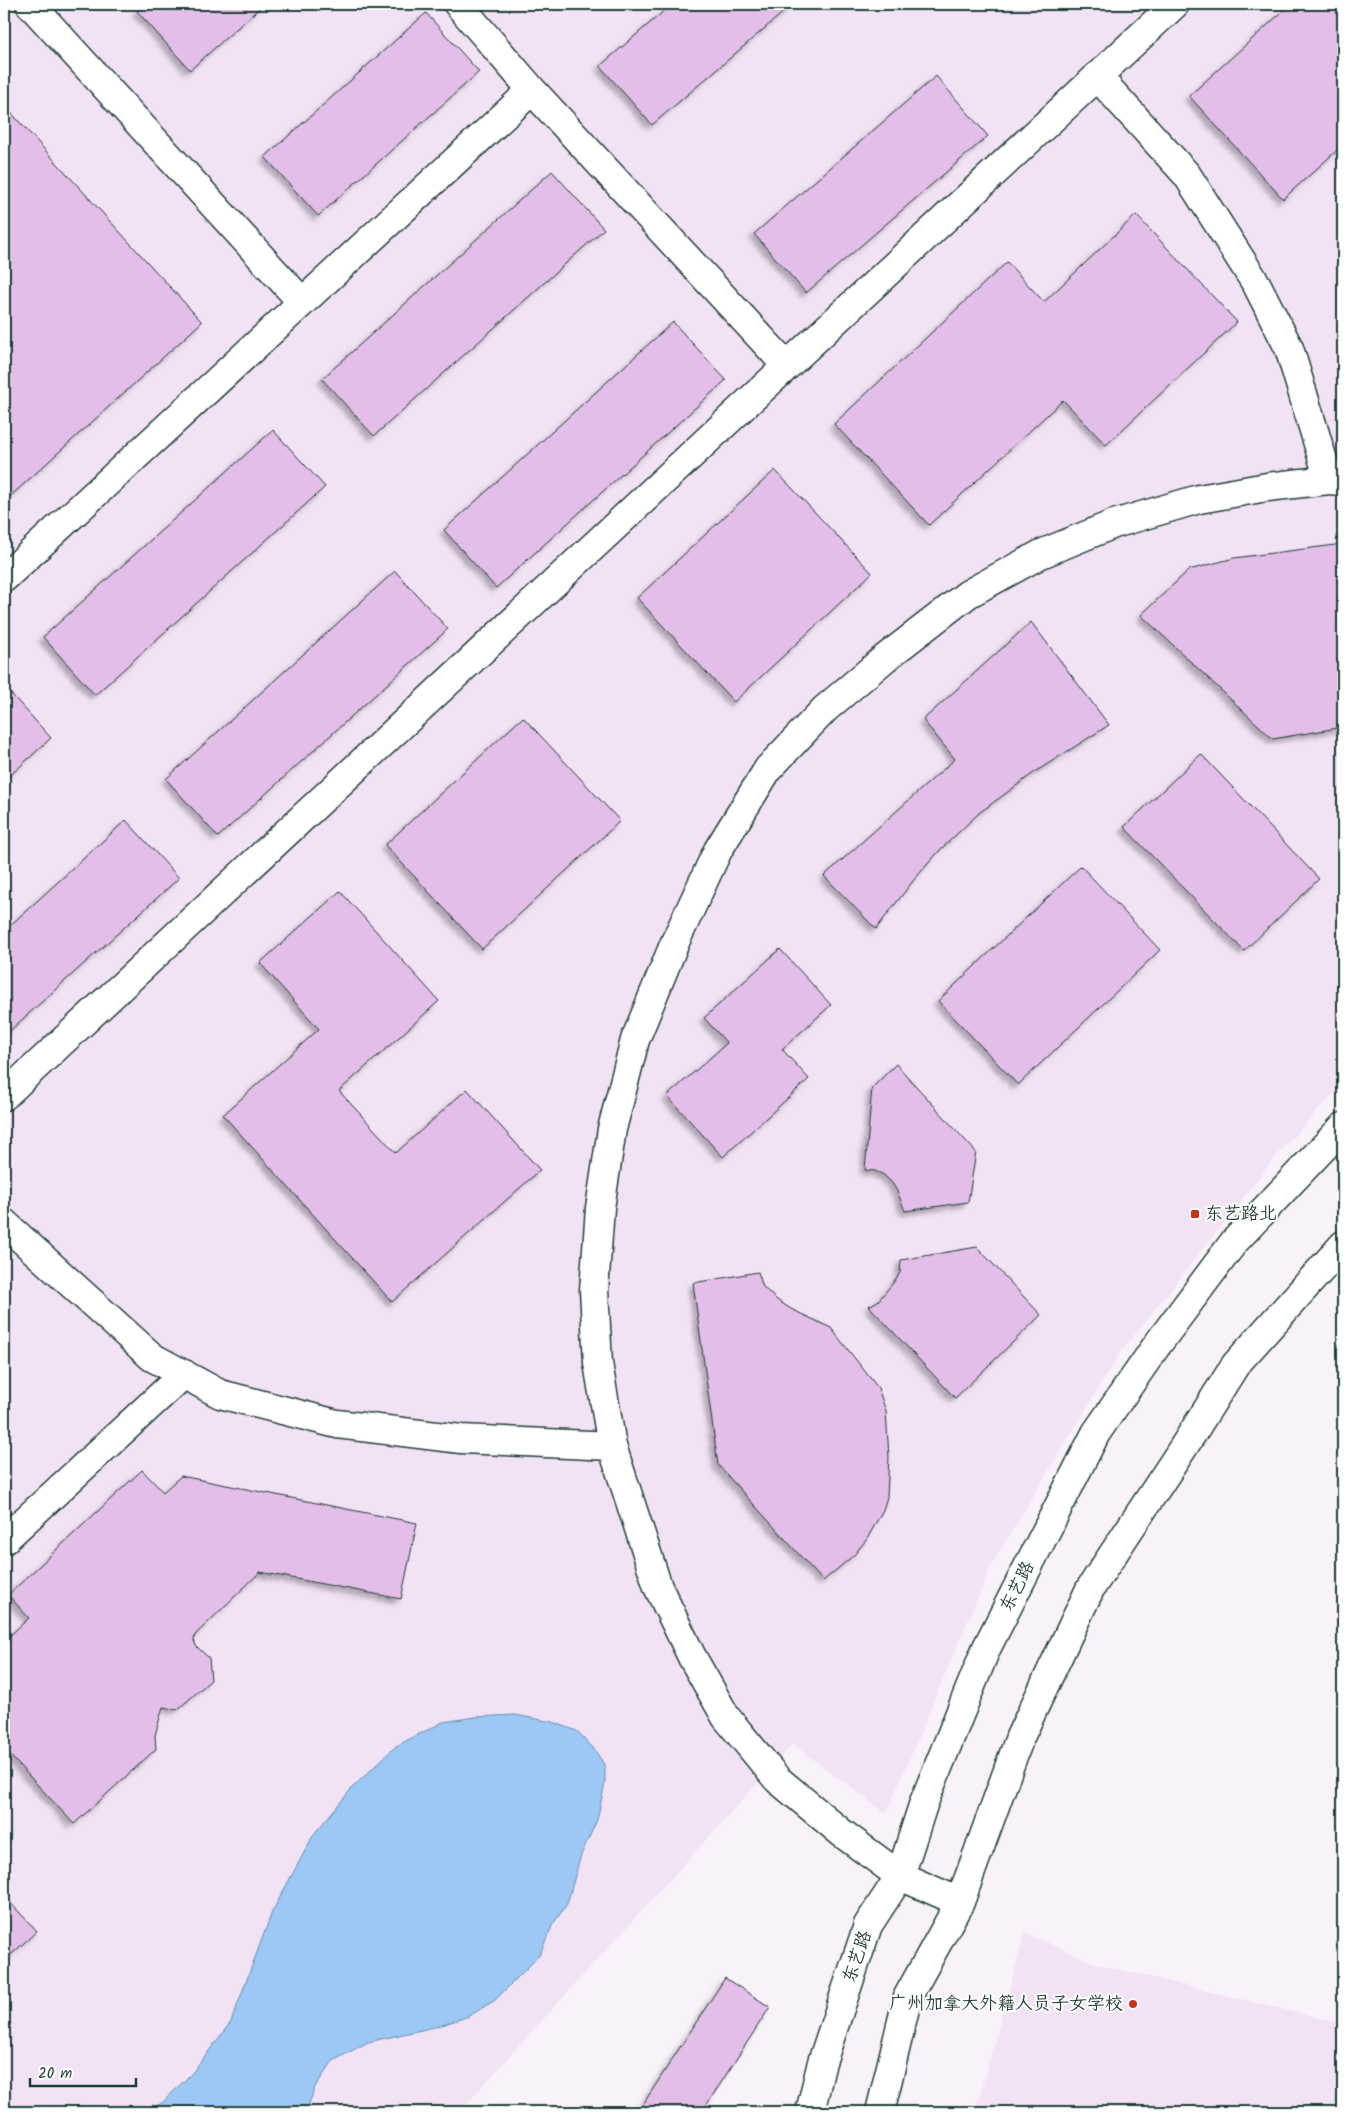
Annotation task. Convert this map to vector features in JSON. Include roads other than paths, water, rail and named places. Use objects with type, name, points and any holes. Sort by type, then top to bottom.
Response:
[{"type":"street","points":[[30,4],[302,302]]},
{"type":"street","points":[[458,4],[532,90],[786,365]]},
{"type":"street","points":[[4,1096],[1175,4]]},
{"type":"street","points":[[960,1902],[900,1876],[844,1834],[777,1779],[726,1717],[692,1657],[658,1587],[612,1446],[598,1363],[594,1290],[600,1208],[612,1129],[636,1040],[675,942],[718,850],[768,770],[825,709],[884,659],[968,594],[1040,554],[1114,524],[1199,499],[1267,487],[1336,481],[1289,348],[1258,285],[1187,175],[1097,76]]},
{"type":"street","points":[[4,578],[532,90]]},
{"type":"street","name":"东艺路","points":[[810,2112],[822,2062],[868,1925],[900,1876],[924,1802],[986,1649],[1096,1433],[1157,1345],[1234,1242],[1343,1127]]},
{"type":"street","points":[[4,1223],[152,1357],[220,1394],[337,1424],[461,1439],[612,1446]]},
{"type":"street","points":[[880,2112],[908,1996],[960,1902],[1020,1737],[1090,1589],[1236,1364],[1343,1245]]},
{"type":"street","points":[[4,1540],[184,1374]]},
{"type":"water","points":[[515,1715],[553,1722],[577,1731],[594,1749],[605,1766],[605,1783],[597,1820],[581,1855],[567,1904],[553,1924],[539,1956],[494,2001],[469,2016],[439,2026],[368,2042],[333,2061],[315,2087],[306,2112],[148,2112],[163,2102],[192,2073],[231,2022],[272,1912],[314,1834],[353,1787],[396,1746],[443,1722],[475,1717]]},
{"type":"place","name":"东艺路北","points":[[1195,1214]]},
{"type":"place","name":"广州加拿大外籍人员子女学校","points":[[1133,2004]]}]
